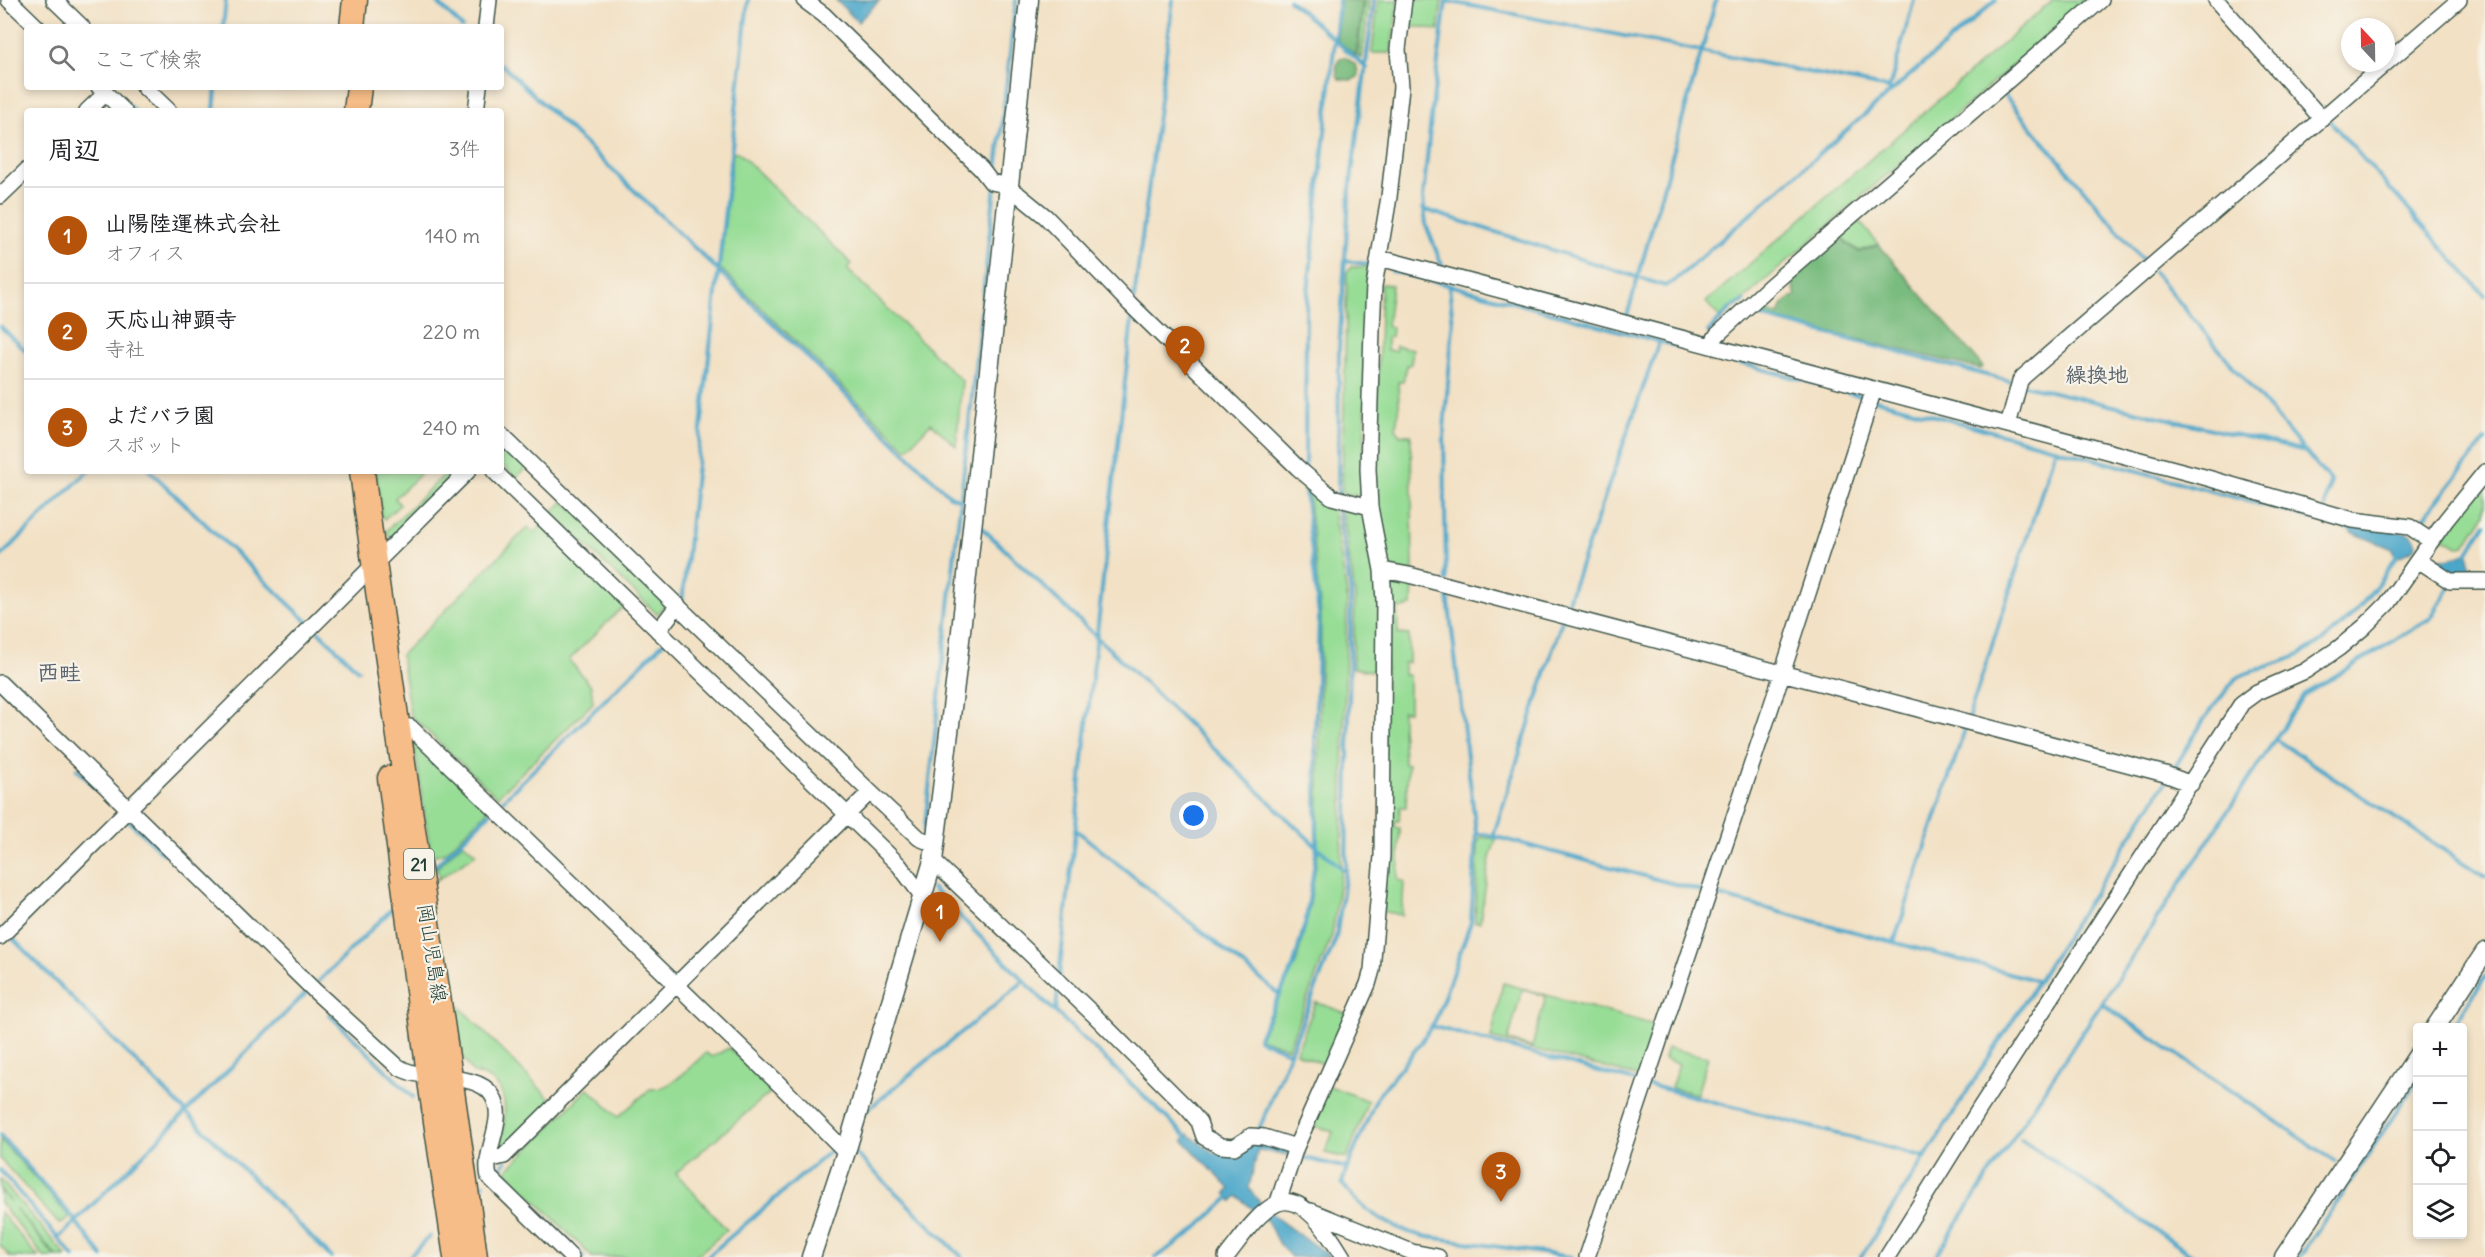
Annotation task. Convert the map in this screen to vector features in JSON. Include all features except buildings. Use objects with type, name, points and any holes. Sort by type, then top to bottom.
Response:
[{"type":"main road","points":[[352,24],[355,0]]},
{"type":"main road","points":[[365,24],[368,0]]},
{"type":"main road","points":[[345,108],[347,90]]},
{"type":"main road","points":[[356,108],[359,90]]},
{"type":"main road","name":"岡山児島線","points":[[351,474],[398,726],[452,1080],[475,1257]]},
{"type":"main road","name":"岡山児島線","points":[[362,474],[368,572],[384,724],[429,1074],[456,1257]]},
{"type":"street","points":[[9,0],[35,24]]},
{"type":"street","points":[[54,0],[79,24]]},
{"type":"street","points":[[486,24],[489,0]]},
{"type":"street","points":[[804,0],[824,15],[1000,185],[1046,217],[1130,304],[1273,443],[1338,498],[1370,507]]},
{"type":"street","points":[[811,1257],[840,1146],[927,864],[957,668],[1000,185],[1029,0]]},
{"type":"street","points":[[1275,1205],[1294,1152],[1368,984],[1372,970],[1382,856],[1384,601],[1382,570],[1370,507],[1368,469],[1372,329],[1374,286],[1389,197],[1401,87],[1398,49],[1404,0]]},
{"type":"street","points":[[1711,345],[1717,335],[1745,309],[2101,0]]},
{"type":"street","points":[[2216,0],[2322,116]]},
{"type":"street","points":[[2005,424],[2019,384],[2322,116],[2459,0]]},
{"type":"street","points":[[147,90],[166,108]]},
{"type":"street","points":[[476,108],[479,90]]},
{"type":"street","points":[[89,108],[103,91],[121,108]]},
{"type":"street","points":[[0,196],[24,173]]},
{"type":"street","points":[[1380,258],[1711,345],[1872,396],[2005,424],[2204,477],[2353,520],[2420,534]]},
{"type":"street","points":[[1587,1256],[1783,677],[1872,396]]},
{"type":"street","points":[[504,441],[678,605],[870,792],[927,864],[1059,982],[1188,1109],[1199,1122],[1204,1137],[1214,1144],[1227,1147],[1258,1137],[1294,1152]]},
{"type":"street","points":[[1894,1255],[1980,1108],[2248,697],[2305,671],[2339,648],[2387,604],[2418,560],[2420,534],[2485,472]]},
{"type":"street","points":[[4,933],[465,474]]},
{"type":"street","points":[[497,474],[663,632],[850,814],[899,865],[927,864]]},
{"type":"street","points":[[2418,560],[2453,581],[2485,581]]},
{"type":"street","points":[[1382,570],[1393,570],[1783,677],[1967,723],[2169,776],[2191,784]]},
{"type":"street","points":[[663,632],[678,605]]},
{"type":"street","points":[[0,683],[124,812],[396,1065],[409,1072],[480,1084],[494,1099],[497,1119],[488,1160],[488,1173],[491,1181],[571,1257]]},
{"type":"street","points":[[398,726],[410,727],[495,807],[840,1146]]},
{"type":"street","points":[[488,1160],[504,1156],[679,988],[870,792]]},
{"type":"street","points":[[2438,1023],[2485,952]]},
{"type":"street","points":[[2284,1257],[2413,1062]]},
{"type":"street","points":[[1226,1257],[1258,1218],[1275,1205],[1287,1202],[1412,1254],[1438,1257]]},
{"type":"street","points":[[1309,1210],[1342,1256]]},
{"type":"green space","points":[[1340,0],[1363,0],[1356,55],[1337,38]]},
{"type":"green space","points":[[1364,0],[1369,0],[1362,58],[1358,56]]},
{"type":"green space","points":[[1378,0],[1398,0],[1391,53],[1372,53]]},
{"type":"green space","points":[[1411,0],[1442,0],[1438,31],[1424,27],[1408,27]]},
{"type":"green space","points":[[2053,0],[2088,0],[1745,298],[1719,317],[1706,302]]},
{"type":"green space","points":[[1345,57],[1355,65],[1358,77],[1351,80],[1339,79],[1337,66],[1340,58]]},
{"type":"green space","points":[[733,152],[738,152],[852,264],[847,269],[962,381],[956,446],[931,423],[907,449],[720,268]]},
{"type":"green space","points":[[1855,217],[1879,244],[1860,251],[1836,234]]},
{"type":"green space","points":[[1836,235],[1860,252],[1879,245],[1983,367],[1981,369],[1753,314],[1750,311],[1766,300],[1762,309],[1779,315],[1783,304],[1796,295],[1793,286],[1793,270]]},
{"type":"green space","points":[[1351,267],[1371,267],[1362,497],[1342,493],[1347,272]]},
{"type":"green space","points":[[1381,284],[1392,285],[1387,326],[1392,327],[1391,337],[1387,337],[1387,350],[1395,351],[1396,346],[1413,349],[1411,364],[1407,365],[1403,382],[1398,382],[1399,405],[1396,429],[1400,435],[1411,435],[1413,572],[1385,567],[1375,501]]},
{"type":"green space","points":[[504,443],[528,466],[516,478],[504,467]]},
{"type":"green space","points":[[376,474],[421,474],[395,498],[400,505],[384,519],[381,516]]},
{"type":"green space","points":[[445,474],[457,474],[391,538],[385,532]]},
{"type":"green space","points":[[1307,481],[1332,504],[1347,594],[1341,872],[1332,935],[1288,1048],[1260,1038],[1297,961],[1309,910],[1318,852],[1321,616]]},
{"type":"green space","points":[[2485,481],[2485,514],[2465,545],[2459,546],[2442,538]]},
{"type":"green space","points":[[564,501],[667,603],[657,614],[552,513]]},
{"type":"green space","points":[[1342,507],[1367,515],[1379,596],[1378,672],[1353,668],[1355,595]]},
{"type":"green space","points":[[544,523],[625,605],[569,660],[591,686],[593,703],[497,797],[410,715],[401,655],[528,527],[534,533]]},
{"type":"green space","points":[[1388,575],[1413,579],[1412,606],[1397,609],[1398,634],[1409,635],[1409,663],[1404,663],[1404,675],[1409,675],[1409,711],[1402,711],[1404,764],[1408,764],[1406,807],[1400,807],[1399,821],[1395,821],[1395,827],[1400,828],[1398,880],[1404,882],[1402,915],[1380,911]]},
{"type":"green space","points":[[420,739],[490,808],[446,852],[431,856],[414,743]]},
{"type":"green space","points":[[1482,837],[1496,839],[1490,858],[1480,922],[1475,922],[1478,839]]},
{"type":"green space","points":[[463,842],[476,854],[434,882],[440,876],[436,869]]},
{"type":"green space","points":[[1503,983],[1662,1027],[1645,1078],[1491,1038]],"holes":[[[1522,990],[1546,996],[1532,1047],[1508,1041]]]},
{"type":"green space","points":[[454,1001],[553,1102],[504,1150],[500,1145],[505,1111],[501,1091],[486,1077],[473,1073],[461,1055]]},
{"type":"green space","points":[[1316,1002],[1348,1014],[1325,1065],[1296,1053]]},
{"type":"green space","points":[[729,1048],[772,1091],[676,1173],[727,1230],[695,1257],[592,1257],[506,1171],[588,1088],[618,1117],[650,1089],[658,1089],[673,1082],[706,1053],[712,1057]]},
{"type":"green space","points":[[1667,1048],[1708,1057],[1697,1094],[1671,1088],[1679,1064],[1664,1059]]},
{"type":"green space","points":[[1327,1085],[1368,1101],[1347,1158],[1325,1153],[1333,1132],[1311,1125]]},
{"type":"green space","points":[[0,1139],[69,1218],[59,1224],[0,1159]]},
{"type":"green space","points":[[0,1179],[67,1257],[57,1257],[15,1208],[55,1257],[44,1257],[0,1203],[0,1191],[11,1202],[0,1189]]},
{"type":"green space","points":[[0,1212],[38,1257],[10,1257],[0,1245]]},
{"type":"water","points":[[836,0],[880,0],[858,22]]},
{"type":"water","points":[[2352,527],[2406,532],[2413,536],[2416,545],[2414,549],[2399,557],[2394,554],[2393,549],[2351,532]]},
{"type":"water","points":[[2469,554],[2469,565],[2485,569],[2485,576],[2453,576],[2433,562],[2435,558],[2448,559]]},
{"type":"water","points":[[1188,1134],[1214,1153],[1238,1152],[1246,1143],[1266,1143],[1291,1150],[1289,1155],[1258,1150],[1249,1187],[1275,1216],[1331,1257],[1291,1257],[1277,1241],[1268,1222],[1237,1196],[1232,1201],[1226,1193],[1230,1189],[1183,1140]]},
{"type":"waterway","points":[[223,24],[226,0]]},
{"type":"waterway","points":[[435,0],[459,24]]},
{"type":"waterway","points":[[682,602],[748,0]]},
{"type":"waterway","points":[[996,179],[1016,0]]},
{"type":"waterway","points":[[1134,299],[1173,0]]},
{"type":"waterway","points":[[1289,0],[1367,68]]},
{"type":"waterway","points":[[1305,467],[1306,310],[1339,0]]},
{"type":"waterway","points":[[1338,495],[1339,348],[1349,197],[1374,0]]},
{"type":"waterway","points":[[1626,320],[1716,0]]},
{"type":"waterway","points":[[1889,89],[1914,0]]},
{"type":"waterway","points":[[1423,209],[1665,286],[1674,281],[1996,0]]},
{"type":"waterway","points":[[1446,1],[1889,88]]},
{"type":"waterway","points":[[1443,268],[1426,225],[1423,198],[1446,1]]},
{"type":"waterway","points":[[40,19],[45,24]]},
{"type":"waterway","points":[[504,67],[721,273],[950,496],[961,500]]},
{"type":"waterway","points":[[214,108],[216,90]]},
{"type":"waterway","points":[[2001,91],[2147,265]]},
{"type":"waterway","points":[[127,104],[131,108]]},
{"type":"waterway","points":[[2328,119],[2485,296]]},
{"type":"waterway","points":[[984,163],[998,172]]},
{"type":"waterway","points":[[924,835],[995,186]]},
{"type":"waterway","points":[[1345,261],[1369,264]]},
{"type":"waterway","points":[[1392,271],[1449,285],[1453,325],[1444,429],[1446,581]]},
{"type":"waterway","points":[[2153,271],[2330,481],[2325,507]]},
{"type":"waterway","points":[[1449,285],[1866,397]]},
{"type":"waterway","points":[[1708,332],[1731,308],[1744,301]]},
{"type":"waterway","points":[[1748,313],[2017,383]]},
{"type":"waterway","points":[[1059,976],[1132,318]]},
{"type":"waterway","points":[[0,326],[24,349]]},
{"type":"waterway","points":[[1564,613],[1659,342]]},
{"type":"waterway","points":[[2024,385],[2305,451]]},
{"type":"waterway","points":[[1873,399],[2355,530]]},
{"type":"waterway","points":[[2417,527],[2485,440]]},
{"type":"waterway","points":[[1968,719],[2056,448]]},
{"type":"waterway","points":[[0,557],[85,474]]},
{"type":"waterway","points":[[153,474],[310,624]]},
{"type":"waterway","points":[[1290,1053],[1258,1039],[1293,967],[1306,920],[1317,847],[1315,740],[1319,616],[1304,482]]},
{"type":"waterway","points":[[1258,1132],[1336,938],[1346,872],[1351,592],[1337,502]]},
{"type":"waterway","points":[[2465,557],[2485,524]]},
{"type":"waterway","points":[[980,526],[1346,872]]},
{"type":"waterway","points":[[2172,772],[2205,718],[2235,679],[2299,655],[2329,636],[2368,597],[2399,552]]},
{"type":"waterway","points":[[1935,1257],[2304,695],[2431,618],[2451,585]]},
{"type":"waterway","points":[[1347,1168],[1377,1097],[1420,1044],[1436,1019],[1471,922],[1476,832],[1447,589]]},
{"type":"waterway","points":[[1493,837],[1562,620]]},
{"type":"waterway","points":[[316,629],[358,670]]},
{"type":"waterway","points":[[496,807],[664,642]]},
{"type":"waterway","points":[[1894,942],[1966,726]]},
{"type":"waterway","points":[[2275,739],[2485,877]]},
{"type":"waterway","points":[[77,769],[121,812]]},
{"type":"waterway","points":[[1861,1257],[2168,778]]},
{"type":"waterway","points":[[432,869],[491,812]]},
{"type":"waterway","points":[[126,818],[164,854]]},
{"type":"waterway","points":[[1076,830],[1280,995]]},
{"type":"waterway","points":[[1476,834],[1485,834],[1705,892]]},
{"type":"waterway","points":[[918,858],[922,842]]},
{"type":"waterway","points":[[932,888],[1042,999],[1188,1138]]},
{"type":"waterway","points":[[1712,894],[2039,981]]},
{"type":"waterway","points":[[318,982],[394,907]]},
{"type":"waterway","points":[[9,935],[331,1257]]},
{"type":"waterway","points":[[2455,1023],[2485,977]]},
{"type":"waterway","points":[[866,1111],[1024,981]]},
{"type":"waterway","points":[[1056,1012],[1058,986]]},
{"type":"waterway","points":[[59,1238],[308,991]]},
{"type":"waterway","points":[[2101,1003],[2335,1161]]},
{"type":"waterway","points":[[329,1014],[413,1097]]},
{"type":"waterway","points":[[1431,1026],[1642,1083]]},
{"type":"waterway","points":[[1649,1085],[1926,1157]]},
{"type":"waterway","points":[[2300,1257],[2413,1087]]},
{"type":"waterway","points":[[839,1139],[847,1121]]},
{"type":"waterway","points":[[0,1135],[70,1214],[103,1257]]},
{"type":"waterway","points":[[2021,1139],[2195,1257]]},
{"type":"waterway","points":[[707,1257],[836,1146]]},
{"type":"waterway","points":[[854,1152],[962,1257]]},
{"type":"waterway","points":[[1296,1156],[1347,1168],[1342,1183],[1349,1193],[1377,1217],[1410,1233],[1572,1257]]},
{"type":"waterway","points":[[498,1172],[506,1161]]},
{"type":"waterway","points":[[0,1170],[74,1257]]},
{"type":"waterway","points":[[497,1172],[583,1257]]},
{"type":"waterway","points":[[1156,1257],[1190,1234],[1232,1195]]},
{"type":"waterway","points":[[409,1257],[430,1236]]},
{"type":"place","name":"天応山神顕寺","points":[[1185,376]]},
{"type":"place","name":"山陽陸運株式会社","points":[[940,942]]},
{"type":"place","name":"よだバラ園","points":[[1501,1202]]},
{"type":"district","name":"繰換地","points":[[2097,374]]},
{"type":"district","name":"西畦","points":[[59,672]]}]
